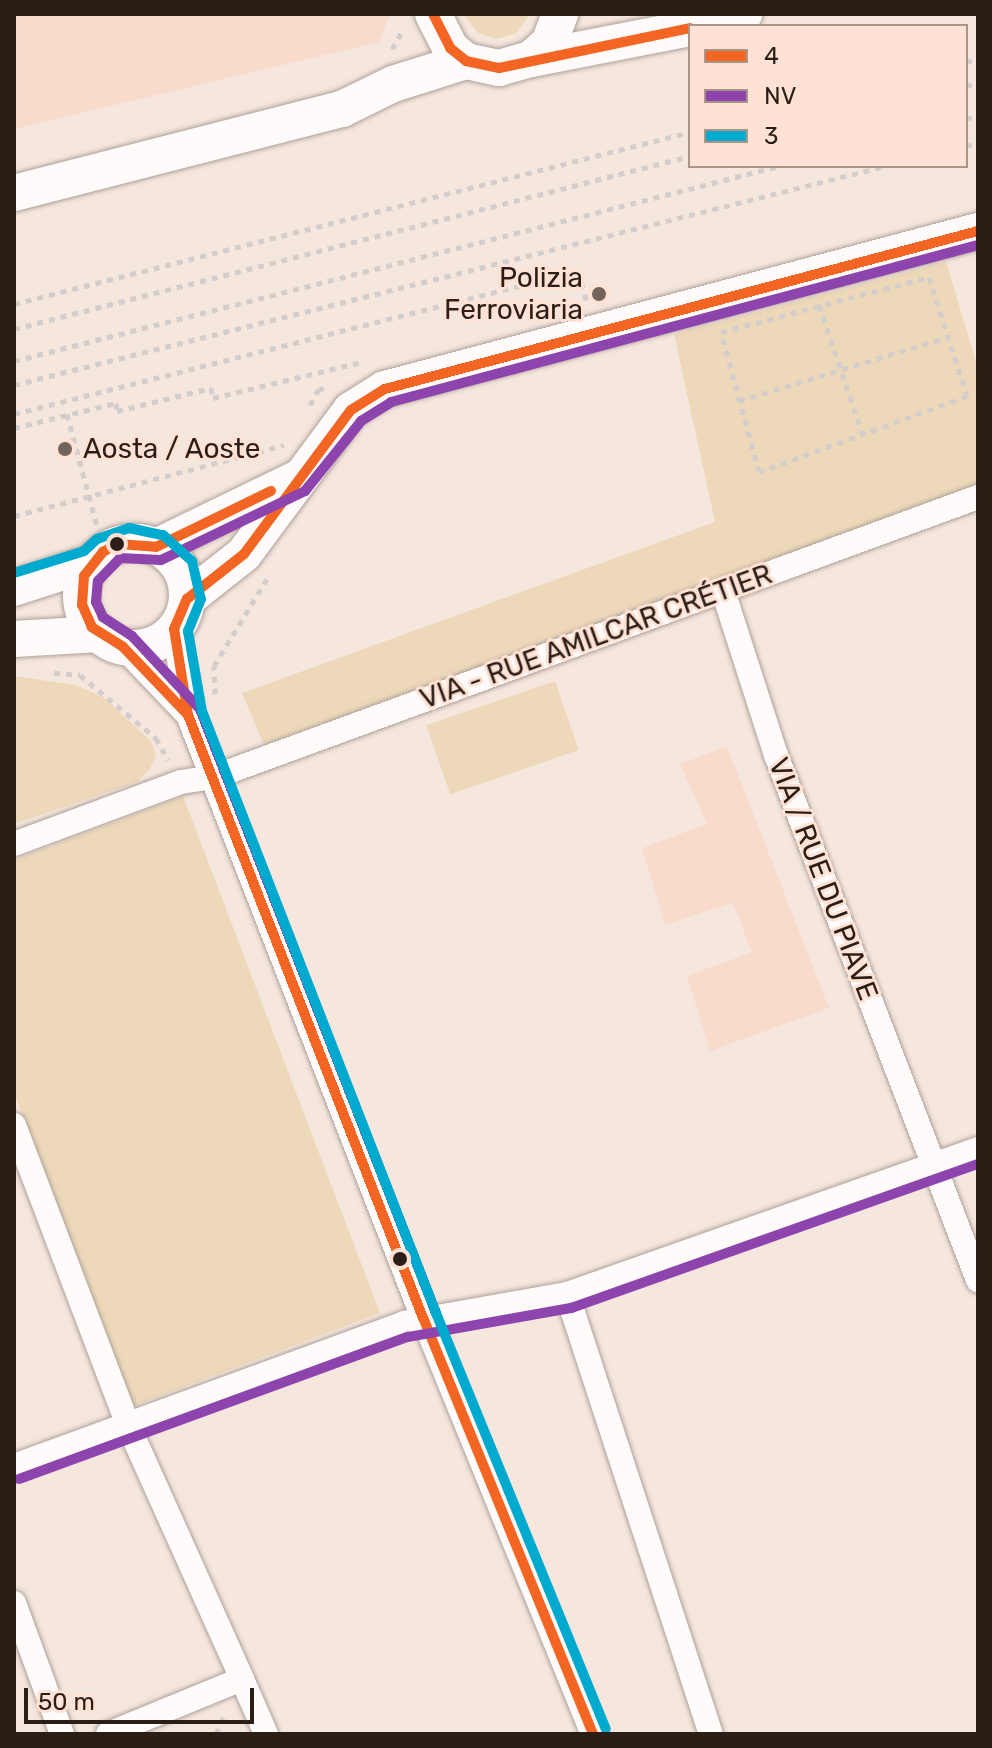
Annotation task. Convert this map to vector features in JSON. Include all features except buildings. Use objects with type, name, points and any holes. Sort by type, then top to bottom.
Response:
[{"type":"street","points":[[433,14],[439,32],[466,61]]},
{"type":"street","points":[[393,84],[433,14]]},
{"type":"street","points":[[531,59],[549,43],[560,14]]},
{"type":"street","points":[[707,24],[744,14]]},
{"type":"street","points":[[14,193],[342,109],[393,84],[466,61],[499,68],[688,28]]},
{"type":"street","points":[[14,639],[110,640],[150,645],[244,554],[351,410],[385,389],[816,292],[978,231]]},
{"type":"street","points":[[14,588],[95,547],[117,544],[156,547],[298,479]]},
{"type":"street","name":"VIA - RUE AMILCAR CRÉTIER","points":[[14,844],[181,782],[214,777],[978,497]]},
{"type":"street","points":[[95,547],[81,590],[82,605],[110,640],[188,715]]},
{"type":"street","points":[[156,547],[179,567],[188,715],[423,1318],[593,1734]]},
{"type":"street","name":"VIA / RUE DU PIAVE","points":[[723,591],[776,755],[978,1280]]},
{"type":"street","points":[[14,1125],[128,1425],[266,1734]]},
{"type":"street","points":[[14,1466],[423,1318],[567,1294],[978,1149]]},
{"type":"street","points":[[567,1294],[711,1734]]},
{"type":"street","points":[[14,1603],[62,1734]]},
{"type":"street","points":[[108,1734],[242,1679]]},
{"type":"path","points":[[14,304],[688,133]]},
{"type":"path","points":[[14,329],[688,157]]},
{"type":"path","points":[[14,361],[771,168]]},
{"type":"path","points":[[14,385],[877,168]]},
{"type":"path","points":[[14,414],[578,271],[588,307],[573,311]]},
{"type":"path","points":[[929,277],[948,337],[967,396],[759,472],[721,332],[816,292],[929,277]]},
{"type":"path","points":[[816,292],[863,436]]},
{"type":"path","points":[[739,401],[948,337]]},
{"type":"path","points":[[14,428],[116,403],[117,411],[211,388],[213,398],[378,358]]},
{"type":"path","points":[[67,414],[95,547]]},
{"type":"path","points":[[40,671],[82,673],[156,738],[181,782]]},
{"type":"path","points":[[216,1734],[225,1713]]},
{"type":"shaded area","points":[[14,14],[390,14],[379,42],[14,129]]},
{"type":"shaded area","points":[[463,14],[530,14],[516,33],[497,39],[478,33]]},
{"type":"shaded area","points":[[946,262],[978,368],[978,486],[264,745],[242,693],[715,522],[674,334]]},
{"type":"shaded area","points":[[14,676],[75,685],[103,697],[151,741],[156,755],[150,769],[137,782],[14,824]]},
{"type":"shaded area","points":[[555,681],[579,750],[450,794],[426,725]]},
{"type":"shaded area","points":[[727,746],[829,1008],[710,1051],[687,976],[752,952],[733,903],[665,925],[642,848],[707,824],[680,764]]},
{"type":"shaded area","points":[[183,796],[380,1313],[133,1406],[14,1093],[14,860]]},
{"type":"transit line","name":"4","points":[[433,14],[450,48],[466,61],[499,68],[688,28]]},
{"type":"transit line","name":"4","points":[[593,1734],[423,1318],[188,715],[174,629],[187,599],[244,554],[351,410],[385,389],[978,231]]},
{"type":"transit line","name":"NV","points":[[436,1313],[200,709],[132,636],[103,617],[96,602],[98,581],[120,558],[161,560],[305,491],[361,421],[391,402],[978,245]]},
{"type":"transit line","name":"4","points":[[188,715],[122,646],[92,627],[82,605],[84,576],[103,552],[117,544],[156,547],[271,491]]},
{"type":"transit line","name":"3","points":[[14,573],[84,551],[97,539],[129,528],[163,535],[192,561],[201,599],[188,631],[202,711],[436,1313],[606,1729]]},
{"type":"transit line","name":"NV","points":[[19,1479],[408,1337],[571,1308],[978,1164]]},
{"type":"place","name":"Polizia Ferroviaria","points":[[599,294]]},
{"type":"place","name":"Aosta / Aoste","points":[[65,449]]}]
